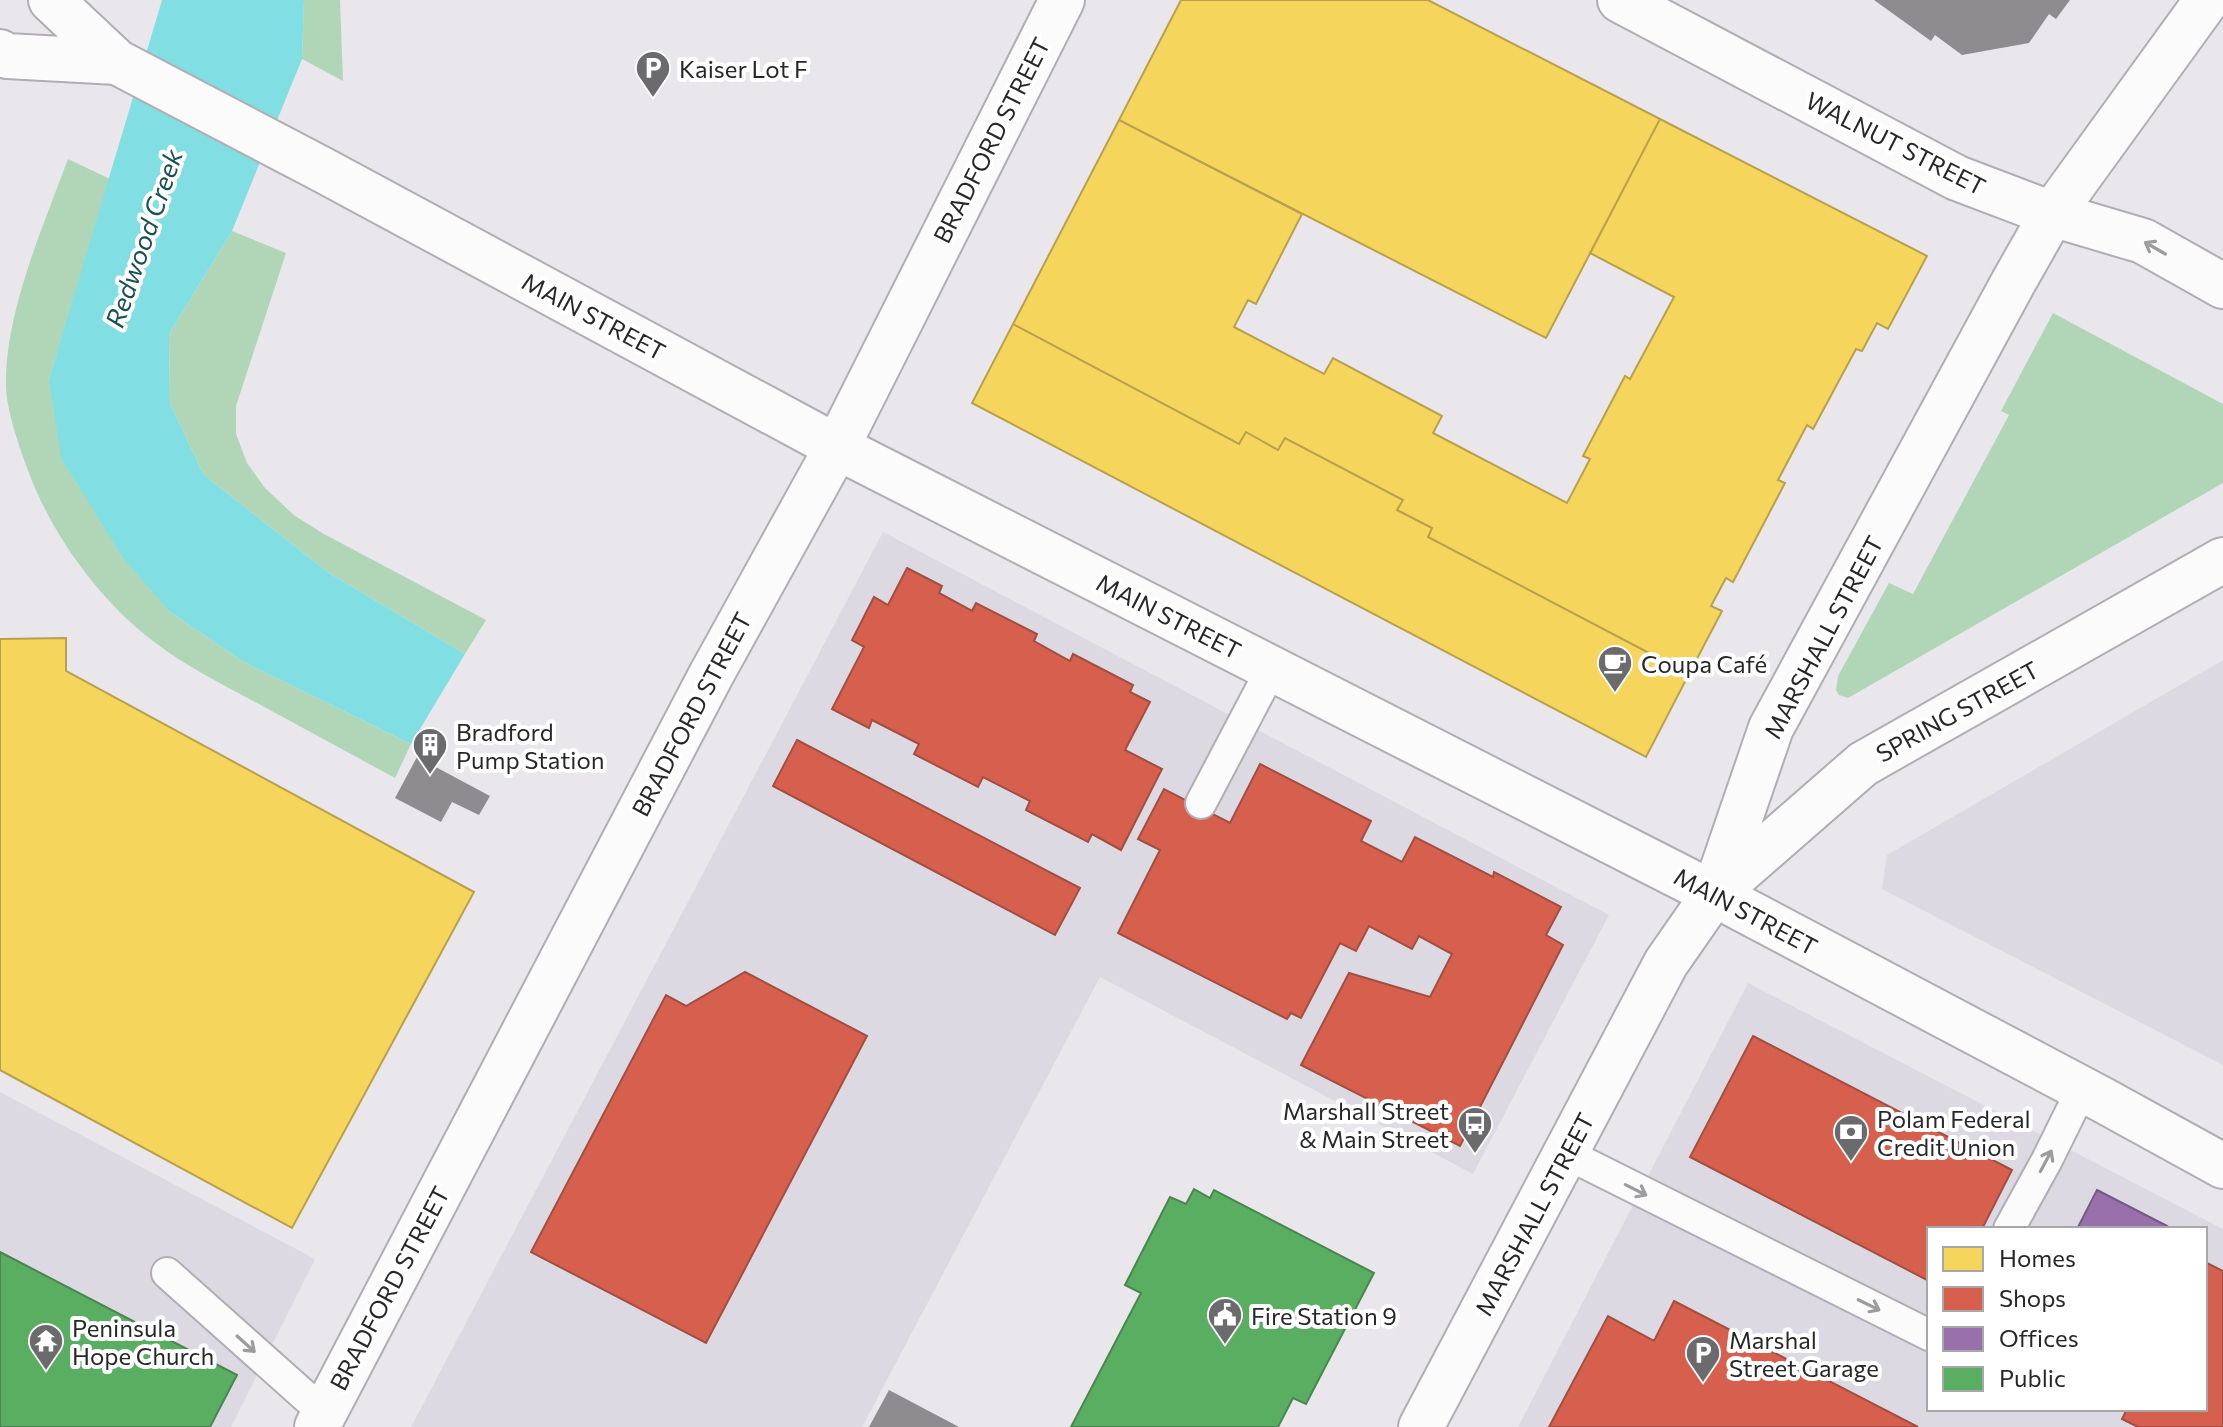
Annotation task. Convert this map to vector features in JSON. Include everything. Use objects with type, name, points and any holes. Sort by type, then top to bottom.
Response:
[{"type":"street","name":"MAIN STREET","points":[[51,0],[117,62],[837,447],[1714,894],[2223,1166]]},
{"type":"street","name":"BRADFORD STREET","points":[[320,1420],[637,814],[837,447],[1062,0]]},
{"type":"street","name":"WALNUT STREET","points":[[1620,0],[1957,178],[2052,214],[2143,241],[2223,286]]},
{"type":"street","name":"MARSHALL STREET","points":[[1421,1427],[1666,963],[1714,894],[1771,728],[2052,214],[2207,0]]},
{"type":"street","name":"MAIN STREET","points":[[0,52],[7,56],[117,62]]},
{"type":"street","name":"SPRING STREET","points":[[1714,894],[1863,764],[2223,560]]},
{"type":"lane","points":[[1201,803],[1272,668]]},
{"type":"lane","points":[[2010,1227],[2082,1089]]},
{"type":"lane","points":[[1567,1154],[1927,1334]]},
{"type":"lane","points":[[167,1273],[320,1420]]},
{"type":"shaded area","points":[[883,532],[1609,915],[1473,1174],[1100,977],[862,1427],[411,1427]]},
{"type":"shaded area","points":[[2223,660],[2223,1065],[1882,889],[1887,855]]},
{"type":"shaded area","points":[[1748,983],[2223,1229],[2223,1427],[1518,1427]]},
{"type":"shaded area","points":[[0,1092],[315,1259],[231,1427],[0,1427]]},
{"type":"green space","points":[[304,0],[340,0],[343,81],[302,59]]},
{"type":"green space","points":[[68,159],[110,179],[49,379],[170,612],[244,662],[411,744],[395,778],[204,674],[153,641],[114,607],[97,587],[51,520],[29,473],[8,406],[7,357],[27,270]]},
{"type":"green space","points":[[232,231],[286,253],[236,406],[236,434],[247,463],[265,488],[295,516],[486,620],[465,654],[329,573],[204,475],[170,404],[169,334]]},
{"type":"green space","points":[[2053,313],[2223,404],[2223,483],[1848,698],[1839,695],[1836,690],[1838,676],[1889,583],[1913,594],[2009,415],[2001,411]]},
{"type":"water","name":"Redwood Creek","points":[[162,0],[304,0],[302,59],[232,231],[169,334],[170,404],[204,475],[329,573],[465,654],[411,744],[244,662],[170,612],[123,558],[61,458],[49,379]]},
{"type":"building: Homes","points":[[1181,0],[1428,0],[1660,119],[1546,338],[1119,120]]},
{"type":"building: Homes","points":[[1660,119],[1927,256],[1888,329],[1877,323],[1862,351],[1856,349],[1813,429],[1807,425],[1778,480],[1785,483],[1733,582],[1726,578],[1711,606],[1722,611],[1689,674],[1428,537],[1432,528],[1397,510],[1403,500],[1285,438],[1278,450],[1246,432],[1239,444],[1013,324],[1119,120],[1302,214],[1256,304],[1248,300],[1234,327],[1324,374],[1333,358],[1442,416],[1433,433],[1567,503],[1590,459],[1583,456],[1625,376],[1630,379],[1674,297],[1590,253]]},
{"type":"building: Homes","points":[[1013,324],[1239,444],[1246,432],[1278,450],[1285,438],[1403,500],[1397,510],[1432,528],[1428,537],[1689,674],[1646,757],[972,403]]},
{"type":"building: Homes","points":[[66,638],[66,671],[474,892],[292,1228],[0,1070],[0,639]]},
{"type":"building: Shops","points":[[907,568],[942,586],[939,593],[972,611],[976,603],[1037,634],[1034,641],[1070,661],[1073,654],[1133,685],[1130,692],[1150,702],[1125,750],[1162,769],[1121,850],[1092,834],[1088,842],[1026,810],[1030,801],[983,777],[978,787],[914,754],[919,744],[872,720],[869,728],[832,709],[864,647],[852,640],[874,597],[888,605]]},
{"type":"building: Shops","points":[[797,740],[1080,888],[1055,935],[773,786]]},
{"type":"building: Shops","points":[[1260,764],[1371,821],[1361,841],[1402,862],[1415,837],[1493,877],[1494,872],[1561,907],[1546,935],[1563,945],[1460,1146],[1301,1065],[1349,973],[1430,997],[1452,954],[1419,936],[1412,949],[1369,926],[1356,951],[1340,943],[1301,1018],[1291,1013],[1287,1019],[1118,933],[1160,850],[1138,839],[1164,789],[1230,823]]},
{"type":"building: Shops","points":[[745,972],[867,1036],[706,1343],[531,1252],[666,995],[686,1006]]},
{"type":"building: Shops","name":"Polam Federal Credit Union","points":[[1753,1036],[2012,1170],[1983,1227],[1927,1227],[1927,1280],[1690,1157]]},
{"type":"building: Shops","points":[[2207,1263],[2223,1271],[2223,1427],[2138,1427],[2122,1419],[2126,1411],[2207,1411]]},
{"type":"building: Shops","name":"Marshal Street Garage","points":[[1674,1301],[1918,1427],[1549,1427],[1608,1316],[1654,1341]]},
{"type":"building: Offices","points":[[2097,1190],[2167,1226],[2166,1227],[2078,1227]]},
{"type":"building: Public","name":"Fire Station 9","points":[[1194,1189],[1210,1198],[1214,1190],[1374,1273],[1306,1404],[1293,1398],[1278,1427],[1071,1427],[1141,1293],[1125,1285],[1170,1197],[1186,1204]]},
{"type":"building: Public","points":[[0,1252],[237,1375],[210,1427],[0,1427]]},
{"type":"building: Other","points":[[1874,0],[2070,0],[2056,19],[2049,14],[2029,43],[1962,55],[1935,35],[1931,41]]},
{"type":"building: Other","name":"Bradford Pump Station","points":[[417,757],[490,796],[479,815],[452,802],[441,822],[395,798]]},
{"type":"building: Other","points":[[889,1390],[959,1427],[869,1427]]},
{"type":"place","name":"Kaiser Lot F","points":[[653,99]]},
{"type":"place","name":"Coupa Café","points":[[1615,694]]},
{"type":"place","name":"Bradford Pump Station","points":[[430,776]]},
{"type":"place","name":"Marshall Street & Main Street","points":[[1475,1155]]},
{"type":"place","name":"Polam Federal Credit Union","points":[[1851,1163]]},
{"type":"place","name":"Fire Station 9","points":[[1225,1346]]},
{"type":"place","name":"Peninsula Hope Church","points":[[46,1372]]},
{"type":"place","name":"Marshal Street Garage","points":[[1703,1384]]}]
